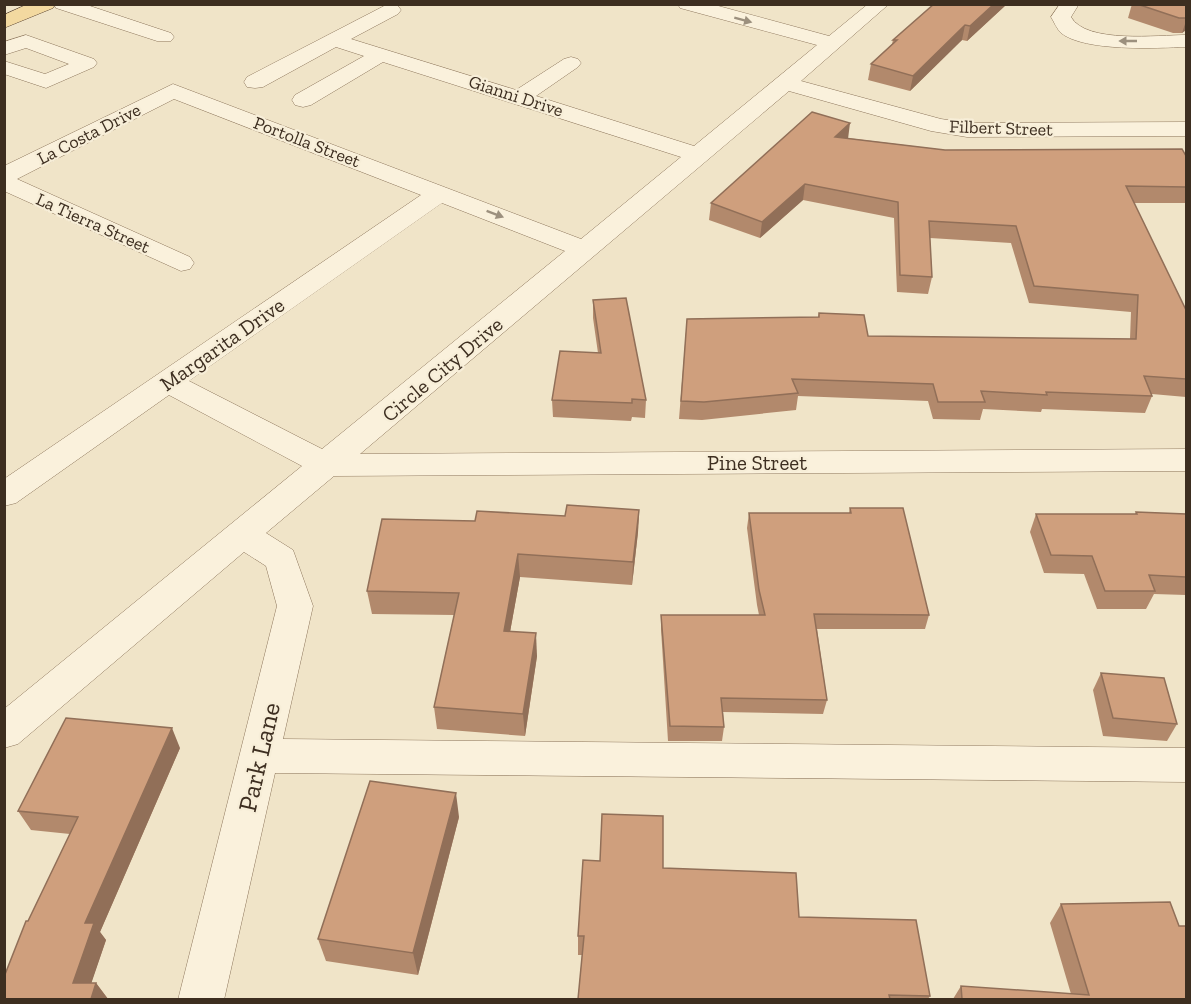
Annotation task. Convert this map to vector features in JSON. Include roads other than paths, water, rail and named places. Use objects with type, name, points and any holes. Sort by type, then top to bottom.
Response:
[{"type":"main road","points":[[4,22],[46,4]]},
{"type":"street","points":[[63,4],[164,37]]},
{"type":"street","points":[[687,4],[832,43]]},
{"type":"street","name":"Circle City Drive","points":[[4,732],[880,4]]},
{"type":"street","points":[[1070,4],[1061,16],[1068,28],[1088,37],[1115,41],[1186,41]]},
{"type":"street","points":[[255,82],[391,9]]},
{"type":"street","points":[[4,32],[87,63],[46,82],[4,67]]},
{"type":"street","points":[[4,49],[26,40]]},
{"type":"street","name":"Gianni Drive","points":[[333,40],[697,154]]},
{"type":"street","points":[[303,100],[383,54]]},
{"type":"street","points":[[519,98],[571,63]]},
{"type":"street","name":"Filbert Street","points":[[785,83],[939,126],[967,130],[1186,129]]},
{"type":"street","name":"La Costa Drive","points":[[4,176],[173,91]]},
{"type":"street","name":"Portolla Street","points":[[173,91],[584,249]]},
{"type":"street","name":"La Tierra Street","points":[[4,182],[181,263]]},
{"type":"street","name":"Margarita Drive","points":[[4,495],[440,193]]},
{"type":"street","points":[[167,382],[327,465]]},
{"type":"street","name":"Pine Street","points":[[327,465],[1186,459]]},
{"type":"street","name":"Park Lane","points":[[201,999],[295,606],[281,559],[243,535]]},
{"type":"street","points":[[260,756],[1186,765]]}]
